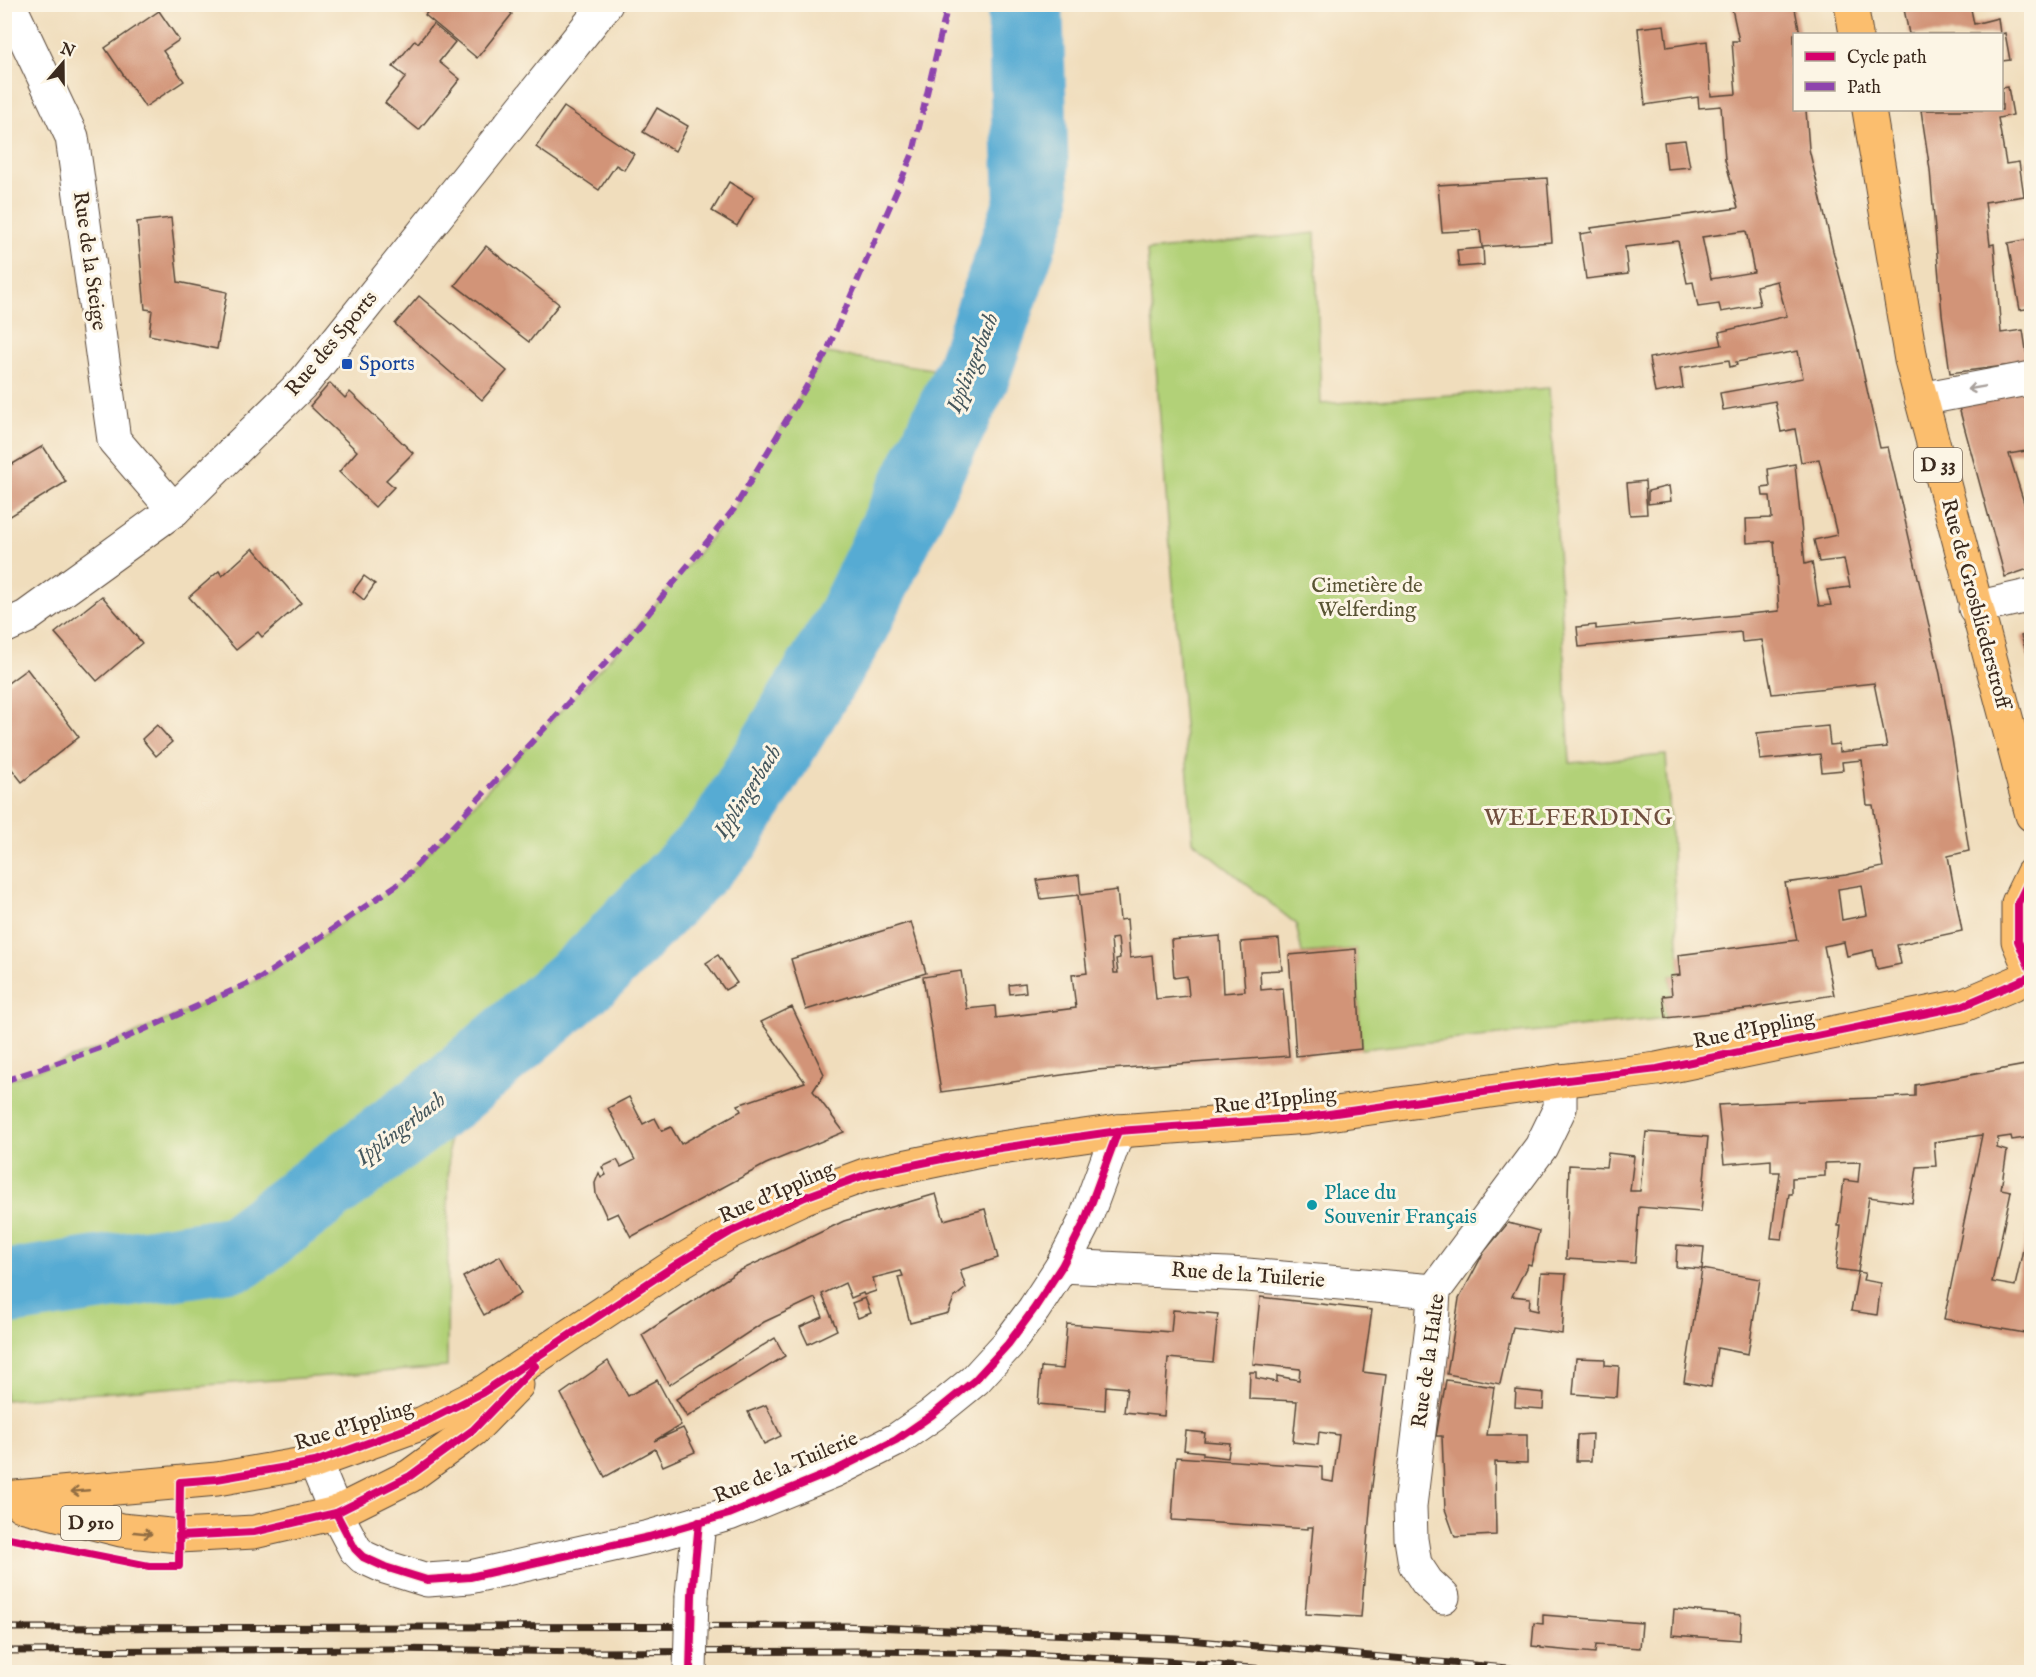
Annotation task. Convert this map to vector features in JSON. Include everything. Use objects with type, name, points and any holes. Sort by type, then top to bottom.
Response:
[{"type":"main road","points":[[1851,4],[1856,33]]},
{"type":"main road","name":"Rue de Grosbliederstroff","points":[[1869,111],[1911,360],[2031,815]]},
{"type":"main road","points":[[2031,874],[2018,903],[2018,941],[2031,975]]},
{"type":"main road","name":"Rue d'Ippling","points":[[4,1500],[217,1479],[315,1462],[423,1423],[482,1393],[677,1264],[730,1232],[805,1197],[865,1175],[980,1151],[1118,1131],[1308,1117],[1657,1069],[1962,1006],[2031,975]]},
{"type":"main road","name":"Rue d'Ippling","points":[[4,1500],[121,1530],[179,1536],[254,1532],[336,1513],[410,1476],[473,1430],[556,1345]]},
{"type":"street","name":"Rue de la Steige","points":[[9,4],[72,137],[114,440],[174,510]]},
{"type":"street","name":"Rue des Sports","points":[[4,627],[26,617],[174,510],[305,381],[606,4]]},
{"type":"street","points":[[1920,399],[2031,378]]},
{"type":"street","points":[[1976,608],[2031,595]]},
{"type":"street","name":"Rue de la Halte","points":[[1443,1597],[1427,1582],[1415,1564],[1411,1539],[1410,1506],[1434,1291],[1541,1147],[1560,1108],[1560,1081]]},
{"type":"street","name":"Rue de la Tuilerie","points":[[315,1462],[336,1513],[355,1550],[363,1557],[385,1567],[427,1580],[470,1577],[649,1537],[729,1514],[834,1471],[896,1440],[932,1415],[975,1380],[1008,1344],[1062,1266],[1084,1223],[1118,1131]]},
{"type":"street","name":"Rue de la Tuilerie","points":[[1062,1266],[1247,1275],[1434,1291]]},
{"type":"street","points":[[690,1672],[692,1595],[699,1522]]},
{"type":"green space","name":"Cimetière de Welferding","points":[[1315,233],[1321,404],[1549,388],[1570,763],[1666,755],[1680,975],[1670,976],[1672,995],[1663,996],[1666,1018],[1361,1049],[1356,949],[1302,953],[1296,924],[1193,841],[1147,251]]},
{"type":"green space","points":[[826,353],[972,375],[851,625],[724,835],[596,967],[449,1093],[447,1367],[5,1400],[5,1081],[109,1045],[261,978],[401,882],[626,641],[734,509]]},
{"type":"building","points":[[434,4],[501,4],[512,14],[477,58],[425,15]]},
{"type":"building","points":[[1731,4],[1794,4],[1800,33],[1793,33],[1793,111],[1806,111],[1809,149],[1852,322],[1880,448],[1888,447],[1940,674],[1969,851],[1948,856],[1962,931],[1897,945],[1901,964],[1877,969],[1873,950],[1847,956],[1844,942],[1824,946],[1834,995],[1757,1008],[1666,1018],[1663,996],[1672,995],[1670,976],[1680,975],[1678,955],[1797,940],[1785,883],[1846,875],[1883,867],[1873,805],[1867,805],[1862,760],[1842,762],[1843,770],[1822,772],[1820,754],[1760,760],[1757,733],[1828,726],[1830,745],[1839,744],[1840,752],[1887,747],[1874,683],[1772,694],[1762,640],[1742,642],[1741,632],[1579,647],[1577,627],[1596,625],[1596,629],[1779,611],[1774,541],[1747,543],[1746,519],[1772,518],[1770,496],[1763,496],[1762,488],[1770,487],[1768,469],[1795,464],[1805,564],[1812,562],[1819,606],[1831,605],[1827,590],[1850,587],[1844,559],[1819,562],[1814,540],[1837,535],[1819,459],[1801,462],[1795,429],[1781,432],[1775,401],[1723,410],[1720,393],[1803,378],[1798,351],[1736,362],[1737,365],[1730,367],[1729,360],[1680,368],[1683,388],[1655,393],[1649,358],[1722,345],[1719,332],[1787,316],[1777,281],[1756,286],[1760,305],[1721,312],[1719,304],[1698,307],[1693,282],[1687,283],[1678,241],[1625,247],[1628,274],[1586,279],[1580,234],[1592,232],[1591,228],[1738,208],[1725,159],[1721,106],[1699,108],[1698,97],[1645,105],[1638,28],[1664,25],[1667,47],[1707,41],[1711,96],[1736,94],[1732,41],[1739,41]],"holes":[[[1746,231],[1754,272],[1711,279],[1702,237]],[[1862,885],[1867,915],[1842,920],[1838,889]]]},
{"type":"building","points":[[1903,4],[1970,4],[1974,24],[1998,18],[2000,33],[1909,33]]},
{"type":"building","points":[[159,11],[179,40],[163,51],[184,81],[145,107],[105,48]]},
{"type":"building","points":[[433,24],[455,42],[439,62],[460,79],[419,130],[385,103],[406,77],[393,67],[415,40],[418,43]]},
{"type":"building","points":[[2005,33],[2010,60],[2003,61],[2003,34]]},
{"type":"building","points":[[2008,87],[2013,115],[1998,118],[2006,164],[2019,162],[2024,196],[1985,202],[1990,245],[1994,244],[2001,333],[2023,330],[2028,363],[1950,373],[1942,314],[1930,170],[1921,111],[2003,111],[2003,88]]},
{"type":"building","points":[[564,107],[634,154],[624,170],[616,165],[599,190],[536,147]]},
{"type":"building","points":[[657,108],[688,126],[675,151],[643,132]]},
{"type":"building","points":[[1685,140],[1690,167],[1667,169],[1664,142]]},
{"type":"building","points":[[2031,160],[2031,188],[2030,188],[2025,161]]},
{"type":"building","points":[[1547,178],[1552,242],[1482,247],[1480,230],[1442,232],[1438,185]]},
{"type":"building","points":[[729,182],[754,197],[737,226],[712,211]]},
{"type":"building","points":[[171,218],[178,282],[227,292],[217,349],[149,335],[152,310],[145,309],[137,222]]},
{"type":"building","points":[[2031,239],[2031,308],[2020,310],[2008,243]]},
{"type":"building","points":[[486,246],[559,304],[529,342],[455,285]]},
{"type":"building","points":[[1483,248],[1484,265],[1459,267],[1457,250]]},
{"type":"building","points":[[419,296],[507,371],[482,400],[395,324]]},
{"type":"building","points":[[330,383],[345,398],[350,392],[413,453],[386,480],[394,487],[375,507],[339,472],[357,451],[310,406]]},
{"type":"building","points":[[2031,387],[2031,450],[2009,454],[2025,506],[2031,504],[2031,568],[2005,577],[1957,400]]},
{"type":"building","points":[[43,446],[66,482],[4,520],[4,469]]},
{"type":"building","points":[[1645,481],[1647,514],[1630,515],[1627,483]]},
{"type":"building","points":[[1669,486],[1671,501],[1648,504],[1648,491]]},
{"type":"building","points":[[253,548],[301,603],[262,637],[258,632],[236,650],[189,597],[219,571],[222,576]]},
{"type":"building","points":[[364,576],[375,584],[364,600],[353,591]]},
{"type":"building","points":[[102,596],[142,643],[97,681],[55,633]]},
{"type":"building","points":[[2031,633],[2031,665],[2021,636]]},
{"type":"building","points":[[27,669],[79,737],[22,782],[4,759],[4,686]]},
{"type":"building","points":[[157,725],[172,742],[156,756],[142,739]]},
{"type":"building","points":[[1079,875],[1081,895],[1117,890],[1120,920],[1127,919],[1130,958],[1152,955],[1156,999],[1189,996],[1187,976],[1174,978],[1171,940],[1220,936],[1223,993],[1245,991],[1241,942],[1279,939],[1282,970],[1260,971],[1261,990],[1283,988],[1289,1056],[1097,1070],[941,1092],[923,977],[961,971],[967,1009],[995,1006],[996,1018],[1076,1008],[1072,975],[1087,973],[1078,895],[1041,899],[1037,880]],"holes":[[[1118,938],[1120,958],[1116,959],[1118,973],[1114,973],[1111,939]]]},
{"type":"building","points":[[911,922],[926,973],[806,1010],[791,959]]},
{"type":"building","points":[[1356,949],[1361,1049],[1296,1056],[1289,955]]},
{"type":"building","points":[[718,955],[737,983],[725,990],[706,963]]},
{"type":"building","points":[[1025,983],[1026,992],[1010,994],[1009,985]]},
{"type":"building","points":[[792,1007],[824,1074],[813,1091],[844,1132],[766,1164],[631,1237],[618,1213],[607,1218],[596,1194],[595,1183],[599,1173],[601,1178],[606,1175],[602,1167],[617,1160],[621,1167],[635,1160],[608,1108],[629,1097],[643,1124],[655,1118],[662,1131],[671,1127],[681,1144],[741,1111],[738,1105],[805,1082],[761,1022]]},
{"type":"building","points":[[2031,1064],[2031,1137],[2012,1140],[2011,1136],[1998,1138],[1997,1148],[2007,1151],[2001,1189],[2011,1191],[1992,1282],[2015,1286],[2031,1213],[2031,1334],[1944,1319],[1982,1135],[1934,1142],[1936,1166],[1917,1167],[1912,1203],[1869,1197],[1858,1272],[1836,1269],[1841,1226],[1838,1226],[1844,1180],[1858,1182],[1860,1162],[1825,1163],[1825,1176],[1792,1178],[1792,1194],[1789,1194],[1782,1239],[1771,1238],[1780,1172],[1771,1172],[1771,1160],[1724,1164],[1718,1105],[1915,1096],[1915,1085]]},
{"type":"building","points":[[1646,1132],[1708,1137],[1701,1212],[1639,1207],[1635,1263],[1566,1259],[1569,1165],[1606,1167],[1608,1153],[1634,1156],[1630,1191],[1640,1191]]},
{"type":"building","points":[[936,1194],[944,1220],[985,1209],[998,1258],[960,1270],[966,1288],[954,1298],[948,1313],[910,1323],[898,1277],[903,1276],[901,1271],[873,1278],[876,1291],[851,1298],[845,1283],[822,1294],[837,1330],[808,1344],[800,1327],[823,1317],[815,1298],[764,1322],[669,1385],[642,1335],[737,1272],[844,1221]]},
{"type":"building","points":[[1508,1223],[1539,1231],[1531,1265],[1528,1264],[1512,1296],[1530,1298],[1529,1309],[1538,1311],[1541,1273],[1566,1274],[1562,1334],[1513,1327],[1500,1384],[1447,1374],[1459,1299],[1484,1252]]},
{"type":"building","points":[[1677,1245],[1704,1247],[1702,1269],[1676,1267]]},
{"type":"building","points":[[500,1256],[521,1294],[484,1315],[463,1277]]},
{"type":"building","points":[[1702,1269],[1760,1279],[1748,1354],[1717,1348],[1711,1387],[1684,1382]]},
{"type":"building","points":[[1858,1272],[1865,1273],[1863,1280],[1881,1283],[1877,1315],[1851,1311]]},
{"type":"building","points":[[1260,1297],[1372,1310],[1363,1372],[1386,1375],[1372,1486],[1361,1617],[1305,1614],[1313,1527],[1308,1527],[1308,1529],[1172,1520],[1176,1457],[1322,1467],[1322,1480],[1333,1482],[1339,1435],[1319,1432],[1318,1445],[1293,1442],[1297,1401],[1249,1399],[1250,1372],[1256,1372],[1256,1378],[1277,1382],[1277,1376],[1299,1380],[1300,1369],[1253,1364]]},
{"type":"building","points":[[865,1298],[871,1313],[858,1318],[852,1303]]},
{"type":"building","points":[[1173,1310],[1218,1314],[1213,1362],[1168,1358],[1164,1416],[1124,1412],[1127,1388],[1106,1386],[1105,1410],[1038,1404],[1041,1367],[1063,1369],[1067,1324],[1171,1332]]},
{"type":"building","points":[[775,1338],[785,1356],[687,1417],[676,1399]]},
{"type":"building","points":[[1576,1358],[1605,1359],[1605,1365],[1619,1366],[1617,1397],[1573,1394]]},
{"type":"building","points":[[608,1361],[628,1396],[657,1380],[681,1425],[654,1441],[683,1428],[695,1452],[663,1466],[655,1449],[605,1477],[561,1394]]},
{"type":"building","points":[[1446,1380],[1494,1387],[1487,1435],[1527,1435],[1527,1463],[1495,1462],[1496,1535],[1455,1537],[1445,1509],[1442,1436],[1436,1436]]},
{"type":"building","points":[[1516,1390],[1544,1393],[1543,1409],[1515,1407]]},
{"type":"building","points":[[766,1405],[781,1436],[764,1444],[748,1412]]},
{"type":"building","points":[[1186,1431],[1205,1433],[1204,1441],[1230,1443],[1228,1458],[1184,1450]]},
{"type":"building","points":[[1592,1434],[1591,1461],[1576,1461],[1577,1435]]},
{"type":"building","points":[[1674,1609],[1741,1615],[1740,1640],[1672,1635]]},
{"type":"building","points":[[1543,1615],[1642,1623],[1640,1648],[1596,1645],[1595,1653],[1532,1646],[1534,1623],[1543,1624]]},
{"type":"waterway","name":"Ipplingerbach","points":[[4,1288],[237,1253],[449,1093],[596,967],[724,835],[851,625],[972,375],[1032,203],[1025,4]]},
{"type":"railway","points":[[4,1628],[845,1626],[1177,1639],[1554,1672]]},
{"type":"railway","points":[[4,1651],[393,1649],[1004,1653],[1167,1661],[1299,1672]]},
{"type":"marked path","points":[[4,1081],[109,1045],[261,978],[401,882],[626,641],[734,509],[826,353],[913,153],[948,4]]},
{"type":"cycle path","points":[[2032,874],[2018,903],[2018,941],[2032,974]]},
{"type":"cycle path","points":[[4,1537],[149,1566],[179,1566],[180,1482],[217,1479],[315,1462],[423,1423],[482,1393],[677,1264],[730,1232],[805,1197],[865,1175],[980,1151],[1118,1131],[1308,1117],[1657,1069],[1962,1006],[2032,976]]},
{"type":"cycle path","points":[[336,1513],[355,1549],[363,1557],[385,1567],[427,1580],[470,1577],[649,1537],[729,1514],[834,1471],[896,1440],[932,1415],[975,1380],[1008,1344],[1062,1266],[1084,1223],[1118,1131]]},
{"type":"cycle path","points":[[179,1536],[254,1532],[336,1513],[410,1476],[473,1430],[535,1366]]},
{"type":"cycle path","points":[[690,1672],[692,1595],[699,1522]]},
{"type":"place","name":"Sports","points":[[347,364]]},
{"type":"place","name":"Place du Souvenir Français","points":[[1312,1205]]},
{"type":"district","name":"WELFERDING","points":[[1579,818]]}]
